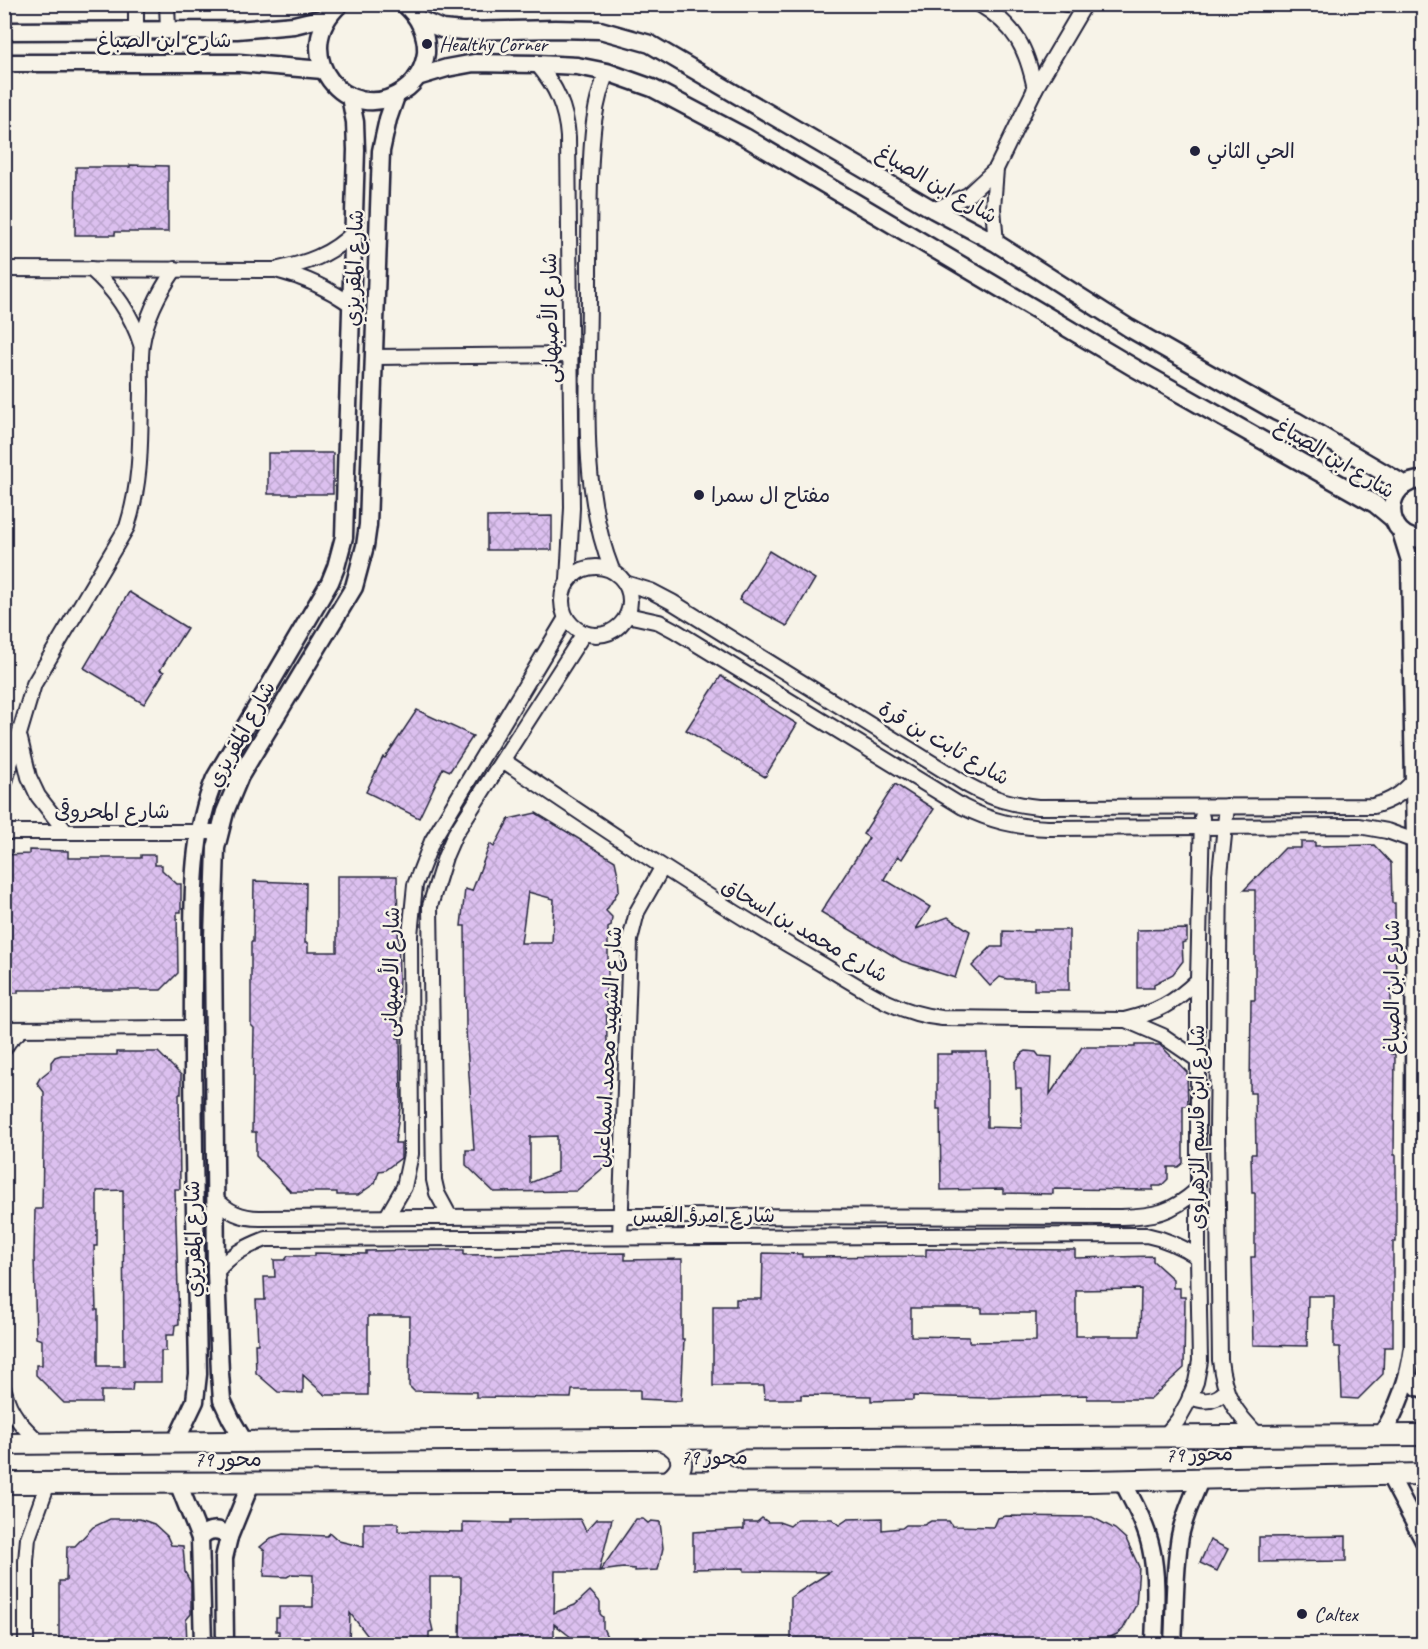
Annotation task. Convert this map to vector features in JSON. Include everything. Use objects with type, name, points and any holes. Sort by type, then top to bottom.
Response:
[{"type":"main road","name":"محور 79","points":[[4,1444],[1424,1435]]},
{"type":"main road","points":[[657,1439],[673,1445],[679,1451],[681,1468],[669,1481]]},
{"type":"main road","points":[[738,1439],[722,1448],[717,1464],[720,1472],[747,1481]]},
{"type":"main road","name":"محور 79","points":[[4,1483],[1122,1480],[1424,1474]]},
{"type":"street","points":[[136,4],[136,29]]},
{"type":"street","points":[[167,4],[168,30]]},
{"type":"street","points":[[340,4],[327,17],[321,29],[318,43],[319,57],[323,70],[337,88],[350,97],[365,101],[381,101],[396,96],[408,88],[417,77],[426,54],[426,42],[418,19],[404,4]]},
{"type":"street","points":[[979,4],[1005,22],[1017,36],[1030,63],[1035,89]]},
{"type":"street","points":[[934,210],[968,195],[996,169],[1035,89],[1084,6],[1065,4]]},
{"type":"street","name":"شارع ابن الصباغ","points":[[4,31],[237,30],[294,25],[327,17]]},
{"type":"street","name":"شارع ابن الصباغ","points":[[418,19],[442,29],[463,31],[600,30],[650,44],[934,210],[996,243],[1129,328],[1405,485]]},
{"type":"street","name":"شارع ابن الصباغ","points":[[4,63],[239,63],[323,70]]},
{"type":"street","name":"شارع ابن الصباغ","points":[[417,77],[474,63],[537,64],[577,66],[607,72],[652,88],[745,137],[1133,367],[1375,504],[1397,525],[1407,546],[1410,568],[1415,841],[1413,1335],[1408,1377],[1394,1415],[1381,1436]]},
{"type":"street","name":"شارع الأصبهانى","points":[[537,64],[556,90],[567,120],[572,508],[568,580]]},
{"type":"street","name":"شارع الأصبهانى","points":[[607,72],[595,107],[592,125],[588,221],[588,448],[597,528],[612,570]]},
{"type":"street","name":"شارع المقريزي","points":[[245,1443],[222,1400],[220,1373],[215,1198],[214,867],[219,832],[231,793],[354,588],[365,546],[368,525],[381,151],[388,118],[396,96]]},
{"type":"street","name":"شارع المقريزي","points":[[175,1443],[195,1401],[198,1374],[193,1028],[195,863],[199,832],[205,802],[215,778],[330,582],[339,560],[346,521],[355,231],[356,141],[350,97]]},
{"type":"street","points":[[996,169],[993,208],[996,243]]},
{"type":"street","points":[[4,269],[274,270],[308,262],[322,256],[355,231]]},
{"type":"street","points":[[91,269],[105,282],[128,311],[142,346]]},
{"type":"street","points":[[4,785],[34,684],[126,527],[135,500],[140,472],[142,346],[145,329],[157,298],[175,269]]},
{"type":"street","points":[[274,270],[311,280],[352,305]]},
{"type":"street","points":[[374,357],[571,355]]},
{"type":"street","points":[[1424,480],[1405,485],[1394,496],[1392,504],[1397,525],[1410,537],[1424,539]]},
{"type":"street","points":[[593,566],[612,570],[625,583],[629,593],[630,604],[627,615],[616,628],[601,635],[584,633],[573,627],[566,618],[561,605],[562,592],[568,580],[575,573],[593,566]]},
{"type":"street","name":"شارع ثابت بن قرة","points":[[625,583],[645,588],[672,602],[969,786],[991,798],[1014,805],[1038,807],[1372,806],[1389,802],[1403,793],[1414,780]]},
{"type":"street","name":"شارع ثابت بن قرة","points":[[627,615],[659,622],[674,630],[963,807],[1004,824],[1026,828],[1359,826],[1387,831],[1415,841]]},
{"type":"street","name":"شارع الأصبهانى","points":[[386,1218],[404,1187],[411,1154],[410,935],[415,885],[432,841],[566,618]]},
{"type":"street","name":"شارع الأصبهانى","points":[[450,1217],[437,1193],[434,1173],[430,906],[444,857],[455,834],[504,761],[584,633]]},
{"type":"street","points":[[828,723],[839,706]]},
{"type":"street","points":[[20,737],[29,777],[38,796],[66,832]]},
{"type":"street","name":"شارع محمد بن اسحاق","points":[[504,761],[662,867],[765,932],[892,1005],[918,1014],[942,1018],[1124,1020],[1165,1007],[1183,995],[1198,980]]},
{"type":"street","name":"شارع ابن قاسم الزهراوى","points":[[1164,1437],[1178,1420],[1190,1396],[1200,1361],[1197,1190],[1202,806]]},
{"type":"street","name":"شارع ابن قاسم الزهراوى","points":[[1227,806],[1220,874],[1217,1132],[1220,1360],[1230,1402],[1243,1421],[1259,1436]]},
{"type":"street","name":"شارع المحروقى","points":[[4,832],[219,832]]},
{"type":"street","name":"شارع الشهيد محمد اسماعيل","points":[[620,1236],[630,940],[637,912],[662,867]]},
{"type":"street","name":"شارع محمد بن اسحاق","points":[[1124,1020],[1163,1036],[1198,1060]]},
{"type":"street","points":[[4,1029],[193,1028]]},
{"type":"street","points":[[4,1049],[22,1029]]},
{"type":"street","points":[[1198,1132],[1217,1132]]},
{"type":"street","name":"شارع امرؤ القيس","points":[[215,1198],[224,1208],[247,1218],[1145,1216],[1163,1213],[1181,1204],[1197,1190]]},
{"type":"street","name":"شارع امرؤ القيس","points":[[216,1272],[235,1253],[266,1239],[1146,1235],[1182,1246],[1198,1257]]},
{"type":"street","points":[[198,1374],[209,1378],[220,1373]]},
{"type":"street","points":[[1408,1377],[1418,1387],[1424,1389]]},
{"type":"street","points":[[4,1390],[8,1407],[22,1426],[41,1444]]},
{"type":"street","points":[[1190,1396],[1209,1401],[1226,1391]]},
{"type":"street","points":[[1389,1474],[1424,1541]]},
{"type":"street","points":[[1173,1644],[1180,1535],[1201,1479]]},
{"type":"street","points":[[1122,1480],[1143,1521],[1151,1546],[1156,1582],[1154,1644]]},
{"type":"street","points":[[26,1644],[28,1538],[48,1483]]},
{"type":"street","points":[[178,1483],[200,1538],[202,1644]]},
{"type":"street","points":[[228,1642],[224,1558],[229,1538],[251,1483]]},
{"type":"street","points":[[200,1538],[203,1534],[214,1530],[225,1533],[229,1538]]},
{"type":"building","points":[[130,165],[168,166],[168,232],[75,235],[76,167],[130,167]]},
{"type":"building","points":[[268,453],[333,453],[333,494],[268,494]]},
{"type":"building","points":[[552,516],[552,550],[487,550],[487,517]]},
{"type":"building","points":[[769,551],[815,579],[787,626],[739,600]]},
{"type":"building","points":[[129,592],[187,628],[160,670],[164,672],[144,704],[84,668]]},
{"type":"building","points":[[721,676],[797,724],[765,777],[686,730]]},
{"type":"building","points":[[417,710],[473,736],[450,771],[443,768],[419,818],[366,792],[383,757],[385,758]]},
{"type":"building","points":[[895,784],[934,809],[902,859],[898,856],[884,879],[930,907],[916,929],[948,917],[970,931],[955,978],[902,961],[821,912],[869,838],[863,834]]},
{"type":"building","points":[[536,813],[615,861],[618,875],[619,890],[606,911],[612,917],[611,926],[608,928],[608,982],[606,982],[610,1118],[602,1147],[609,1147],[609,1163],[576,1191],[494,1192],[466,1165],[466,1150],[474,1150],[466,1030],[465,926],[461,926],[465,889],[472,891],[490,844],[494,847],[509,819]],"holes":[[[528,892],[554,899],[552,943],[521,943]],[[557,1136],[557,1172],[530,1183],[530,1137]]]},
{"type":"building","points":[[1301,842],[1315,842],[1315,846],[1374,845],[1391,863],[1392,903],[1395,903],[1396,989],[1391,989],[1391,1054],[1395,1054],[1394,1155],[1396,1155],[1393,1347],[1384,1347],[1383,1374],[1358,1399],[1342,1398],[1340,1347],[1334,1347],[1334,1296],[1308,1296],[1307,1346],[1253,1345],[1251,1257],[1255,1257],[1255,1193],[1252,1193],[1251,1154],[1256,1154],[1255,1093],[1250,1093],[1251,1000],[1255,1000],[1255,890],[1244,890],[1285,848],[1301,848]]},
{"type":"building","points":[[29,850],[68,851],[68,858],[141,858],[141,855],[155,855],[155,865],[162,865],[162,870],[177,884],[181,884],[181,912],[177,912],[178,973],[161,990],[18,990],[18,993],[4,993],[4,855],[29,854]]},
{"type":"building","points":[[337,876],[397,876],[399,976],[397,1038],[400,1038],[401,1101],[395,1143],[401,1143],[401,1158],[385,1170],[379,1171],[375,1183],[358,1195],[337,1195],[337,1192],[291,1192],[256,1156],[256,1132],[252,1132],[254,1028],[251,1025],[251,942],[253,942],[254,881],[306,883],[305,943],[308,943],[308,952],[337,952]]},
{"type":"building","points":[[1187,929],[1187,941],[1182,943],[1183,961],[1173,974],[1154,984],[1154,988],[1137,988],[1137,930]]},
{"type":"building","points":[[1034,930],[1069,930],[1069,990],[1034,990],[1034,979],[1000,977],[990,986],[972,966],[991,947],[1003,947],[1003,931],[1034,932]]},
{"type":"building","points":[[1135,1045],[1160,1045],[1187,1072],[1188,1106],[1183,1106],[1183,1163],[1178,1167],[1168,1167],[1168,1179],[1161,1186],[1153,1186],[1153,1190],[1053,1189],[1053,1194],[1003,1193],[1003,1189],[941,1190],[937,1054],[987,1052],[987,1127],[1022,1128],[1021,1088],[1016,1088],[1015,1063],[1021,1054],[1026,1051],[1036,1052],[1039,1056],[1052,1057],[1050,1094],[1082,1047],[1135,1047]]},
{"type":"building","points":[[117,1052],[158,1052],[181,1075],[181,1094],[179,1094],[180,1189],[175,1189],[179,1324],[175,1325],[174,1335],[166,1335],[166,1351],[161,1351],[161,1382],[133,1382],[132,1391],[101,1391],[101,1403],[64,1403],[36,1375],[36,1365],[42,1365],[42,1340],[36,1338],[34,1257],[35,1209],[42,1209],[44,1092],[37,1083],[51,1069],[51,1062],[55,1057],[61,1055],[117,1055]],"holes":[[[123,1190],[124,1366],[98,1366],[98,1310],[96,1310],[94,1246],[97,1246],[97,1191]]]},
{"type":"building","points":[[926,1249],[1075,1250],[1075,1258],[1153,1256],[1153,1261],[1173,1279],[1173,1288],[1180,1288],[1180,1297],[1185,1297],[1184,1368],[1150,1399],[1087,1399],[1087,1395],[985,1398],[913,1396],[913,1400],[871,1401],[871,1396],[801,1395],[801,1399],[765,1399],[764,1386],[713,1386],[713,1306],[736,1306],[736,1299],[762,1299],[763,1253],[802,1254],[802,1257],[926,1256]],"holes":[[[1141,1289],[1140,1336],[1076,1336],[1076,1290]],[[911,1308],[982,1308],[982,1313],[1036,1313],[1036,1341],[969,1342],[969,1337],[911,1336]]]},
{"type":"building","points":[[464,1250],[464,1255],[625,1253],[625,1260],[682,1259],[682,1339],[684,1339],[681,1401],[640,1399],[640,1390],[572,1390],[571,1398],[476,1397],[476,1392],[414,1391],[409,1386],[410,1316],[368,1316],[368,1395],[325,1395],[303,1375],[303,1393],[278,1392],[256,1373],[255,1344],[258,1344],[256,1300],[265,1300],[264,1277],[275,1277],[274,1260],[285,1260],[288,1256],[315,1256],[315,1253],[366,1254],[366,1251]]},
{"type":"building","points":[[1006,1516],[1092,1517],[1115,1529],[1126,1539],[1139,1567],[1136,1605],[1123,1629],[1105,1640],[1082,1639],[1082,1644],[946,1644],[940,1640],[921,1640],[882,1644],[791,1644],[791,1597],[830,1572],[744,1571],[744,1568],[693,1569],[693,1532],[744,1529],[744,1522],[757,1522],[762,1518],[768,1522],[779,1522],[790,1526],[798,1519],[832,1519],[839,1525],[848,1519],[882,1518],[882,1530],[902,1528],[906,1525],[924,1525],[931,1521],[949,1521],[952,1526],[994,1527],[998,1518]]},
{"type":"building","points":[[110,1519],[140,1519],[154,1524],[167,1536],[171,1545],[183,1546],[185,1572],[191,1583],[191,1614],[186,1620],[187,1644],[59,1644],[59,1581],[66,1581],[67,1546],[75,1546],[93,1527]]},
{"type":"building","points":[[580,1519],[586,1531],[597,1519],[612,1519],[599,1571],[555,1571],[554,1613],[575,1605],[590,1591],[600,1602],[603,1628],[608,1639],[603,1643],[580,1644],[554,1624],[554,1644],[460,1644],[461,1577],[430,1577],[430,1618],[433,1631],[429,1632],[429,1644],[374,1644],[350,1613],[349,1644],[279,1642],[276,1618],[279,1618],[279,1607],[313,1607],[313,1575],[264,1576],[265,1551],[260,1547],[271,1538],[283,1534],[327,1536],[330,1533],[339,1541],[364,1547],[364,1523],[398,1523],[398,1531],[463,1532],[463,1522],[511,1523],[511,1520]]},
{"type":"building","points":[[636,1519],[643,1519],[648,1523],[660,1522],[663,1548],[658,1570],[635,1571],[635,1569],[623,1568],[600,1571]]},
{"type":"building","points":[[1346,1536],[1346,1561],[1259,1562],[1259,1537]]},
{"type":"building","points":[[1210,1540],[1228,1549],[1217,1571],[1200,1563]]},
{"type":"place","name":"Healthy Corner","points":[[427,44]]},
{"type":"place","name":"الحي الثاني","points":[[1195,151]]},
{"type":"place","name":"مفتاح ال سمرا","points":[[699,495]]},
{"type":"place","name":"Caltex","points":[[1302,1614]]}]
